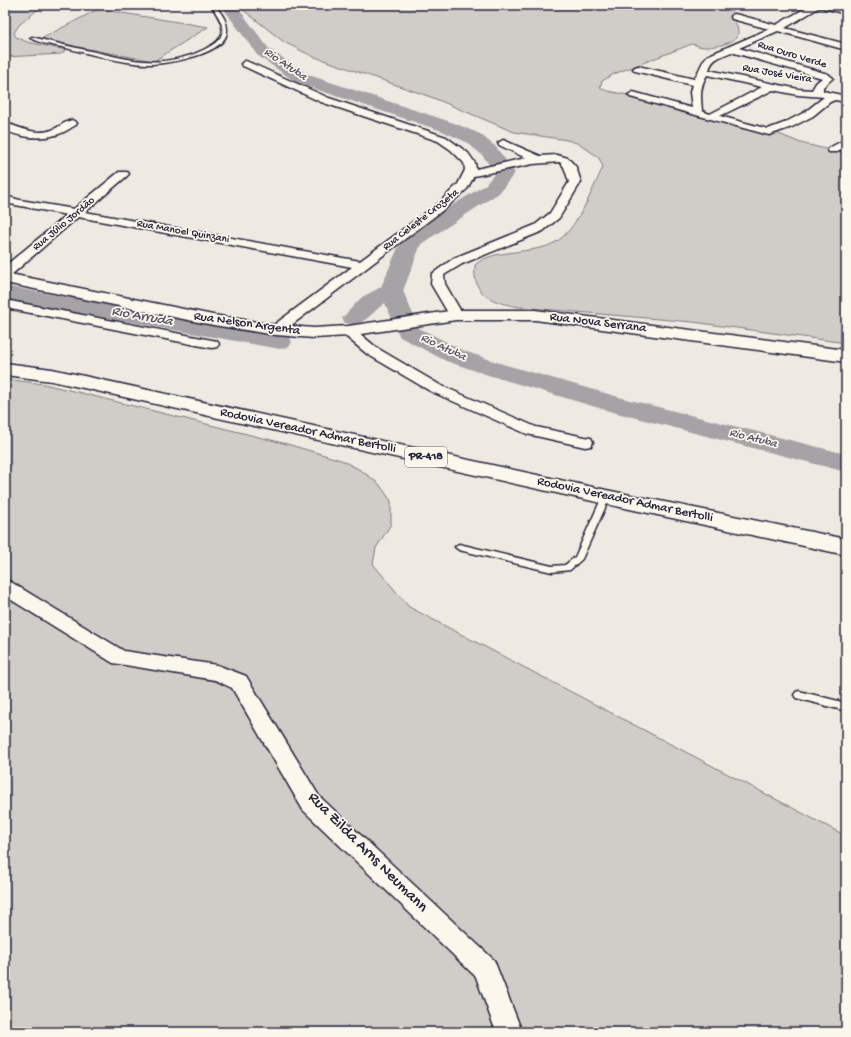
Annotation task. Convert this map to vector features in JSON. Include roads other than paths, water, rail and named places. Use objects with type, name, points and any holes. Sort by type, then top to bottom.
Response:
[{"type":"main road","name":"Rua Nelson Argenta","points":[[5,278],[206,319],[276,330],[314,333],[348,331]]},
{"type":"main road","name":"Rua Nova Serrana","points":[[348,331],[449,316],[535,315],[846,356]]},
{"type":"main road","name":"Rodovia Vereador Admar Bertolli","points":[[5,369],[52,375],[846,547]]},
{"type":"street","points":[[697,112],[695,92],[697,83],[704,72],[706,63],[710,58],[778,28],[817,5]]},
{"type":"street","points":[[823,5],[846,11]]},
{"type":"street","points":[[734,17],[846,47]]},
{"type":"street","name":"Rua Ouro Verde","points":[[731,49],[825,76],[828,78],[818,85],[817,89],[819,93]]},
{"type":"street","points":[[246,64],[325,100],[442,139],[457,148],[468,159],[471,173],[538,160],[558,159],[564,161],[573,172],[575,182],[555,215],[539,228],[458,261],[438,274],[438,284],[449,316]]},
{"type":"street","points":[[638,69],[697,83]]},
{"type":"street","name":"Rua José Vieira","points":[[704,72],[770,87],[798,92],[819,93],[846,100]]},
{"type":"street","points":[[711,117],[770,87]]},
{"type":"street","points":[[633,95],[769,132],[788,125],[809,114],[826,100],[833,97]]},
{"type":"street","points":[[5,126],[15,132],[35,134],[54,132],[72,123]]},
{"type":"street","points":[[833,150],[846,142]]},
{"type":"street","points":[[503,143],[538,160]]},
{"type":"street","name":"Rua Celeste Crozeta","points":[[276,330],[443,205],[462,189],[471,173]]},
{"type":"street","name":"Rua Júlio Jordão","points":[[5,273],[123,174]]},
{"type":"street","name":"Rua Manoel Quinzani","points":[[5,199],[18,203],[78,212],[362,265]]},
{"type":"street","name":"Rua Nelson Argenta","points":[[5,304],[212,344]]},
{"type":"street","points":[[348,331],[372,351],[435,388],[495,416],[532,431],[585,442]]},
{"type":"street","name":"Rua Zilda Arns Neumann","points":[[5,587],[120,658],[217,673],[239,682],[311,803],[485,969],[509,1032]]},
{"type":"lane","points":[[32,38],[69,48],[134,62],[148,63],[185,58],[206,51],[220,44],[225,36],[224,23],[214,5]]},
{"type":"lane","points":[[458,547],[552,569],[567,568],[578,559],[606,496]]},
{"type":"lane","points":[[799,695],[846,707]]},
{"type":"waterway","name":"Rio Atuba","points":[[228,5],[263,52],[303,79],[448,127],[473,138],[489,151],[505,173],[492,189],[411,241],[391,291]]},
{"type":"waterway","name":"Rio Arruda","points":[[354,318],[371,302],[391,291]]},
{"type":"waterway","name":"Rio Atuba","points":[[391,291],[409,332],[455,356],[497,370],[618,405],[846,463]]},
{"type":"waterway","name":"Rio Arruda","points":[[5,293],[280,342]]}]
